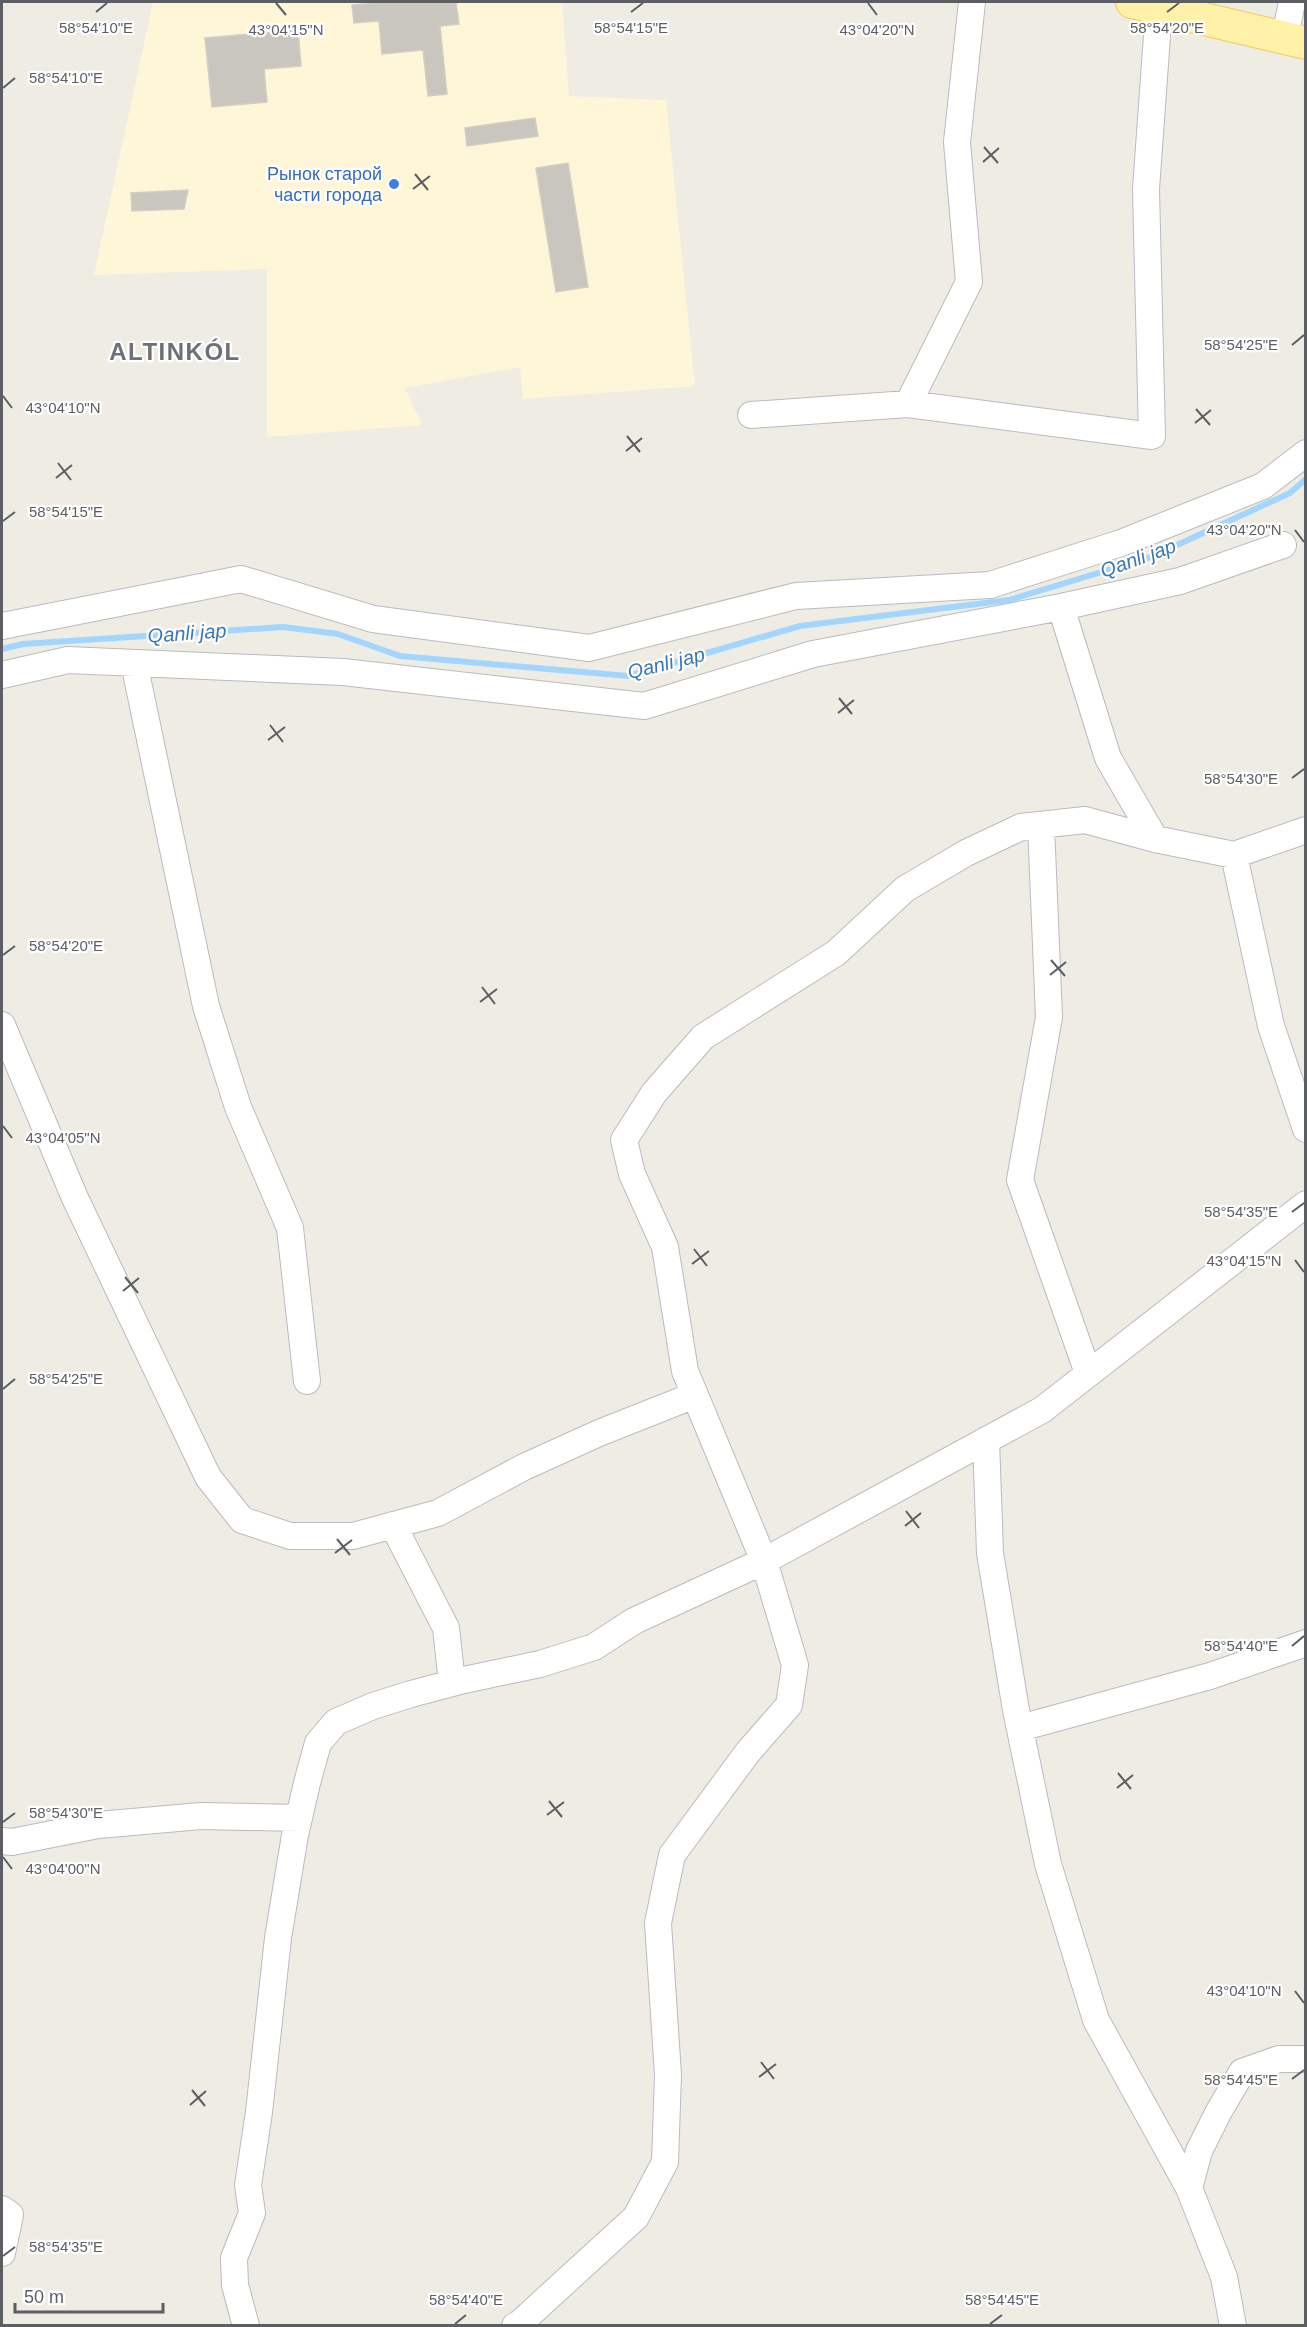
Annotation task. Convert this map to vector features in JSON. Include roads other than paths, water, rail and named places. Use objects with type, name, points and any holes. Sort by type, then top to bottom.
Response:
[{"type":"main road","points":[[1145,4],[1295,40]]},
{"type":"street","points":[[908,404],[969,282],[957,142],[972,2]]},
{"type":"street","points":[[1292,2],[1295,40]]},
{"type":"street","points":[[751,415],[908,404],[1152,436],[1146,189],[1145,4]]},
{"type":"street","points":[[2,626],[241,579],[373,619],[589,648],[796,596],[990,585],[1121,543],[1263,486],[1305,453]]},
{"type":"street","points":[[2,675],[68,660],[343,672],[644,706],[813,654],[1061,607],[1180,581],[1283,545]]},
{"type":"street","points":[[1061,607],[1108,758],[1155,839]]},
{"type":"street","points":[[134,663],[206,1006],[238,1107],[290,1228],[307,1381]]},
{"type":"street","points":[[515,2325],[519,2324],[636,2217],[665,2162],[668,2075],[658,1923],[672,1855],[748,1752],[789,1705],[795,1665],[764,1561],[685,1371],[665,1247],[632,1174],[624,1140],[654,1093],[704,1037],[836,953],[905,889],[966,853],[1021,827],[1085,820],[1155,839],[1234,855],[1305,830]]},
{"type":"street","points":[[1041,825],[1049,1017],[1020,1180],[1088,1373]]},
{"type":"street","points":[[1234,855],[1271,1026],[1305,1130]]},
{"type":"street","points":[[2,1025],[75,1198],[208,1477],[242,1520],[290,1536],[353,1536],[438,1513],[524,1467],[599,1433],[695,1395]]},
{"type":"street","points":[[246,2325],[235,2285],[234,2258],[252,2213],[248,2185],[259,2112],[278,1938],[299,1818],[318,1743],[336,1722],[373,1706],[452,1683],[540,1664],[594,1647],[634,1621],[764,1561],[1042,1410],[1305,1204]]},
{"type":"street","points":[[986,1440],[990,1553],[1020,1728],[1048,1864],[1096,2020],[1188,2188],[1224,2277],[1233,2325]]},
{"type":"street","points":[[393,1525],[446,1628],[452,1683]]},
{"type":"street","points":[[1020,1728],[1210,1676],[1305,1643]]},
{"type":"street","points":[[2,1841],[12,1842],[98,1825],[201,1816],[299,1818]]},
{"type":"street","points":[[1188,2188],[1199,2151],[1242,2072],[1279,2059],[1305,2059]]},
{"type":"street","points":[[2,2209],[10,2215],[2,2253]]},
{"type":"waterway","name":"Qanli jap","points":[[2,649],[23,644],[283,627],[338,634],[400,656],[628,676],[800,626],[1009,600],[1151,557],[1290,493],[1306,479]]},
{"type":"place","name":"Рынок старой части города","points":[[394,184]]},
{"type":"district","name":"ALTINKÓL","points":[[175,352]]}]
